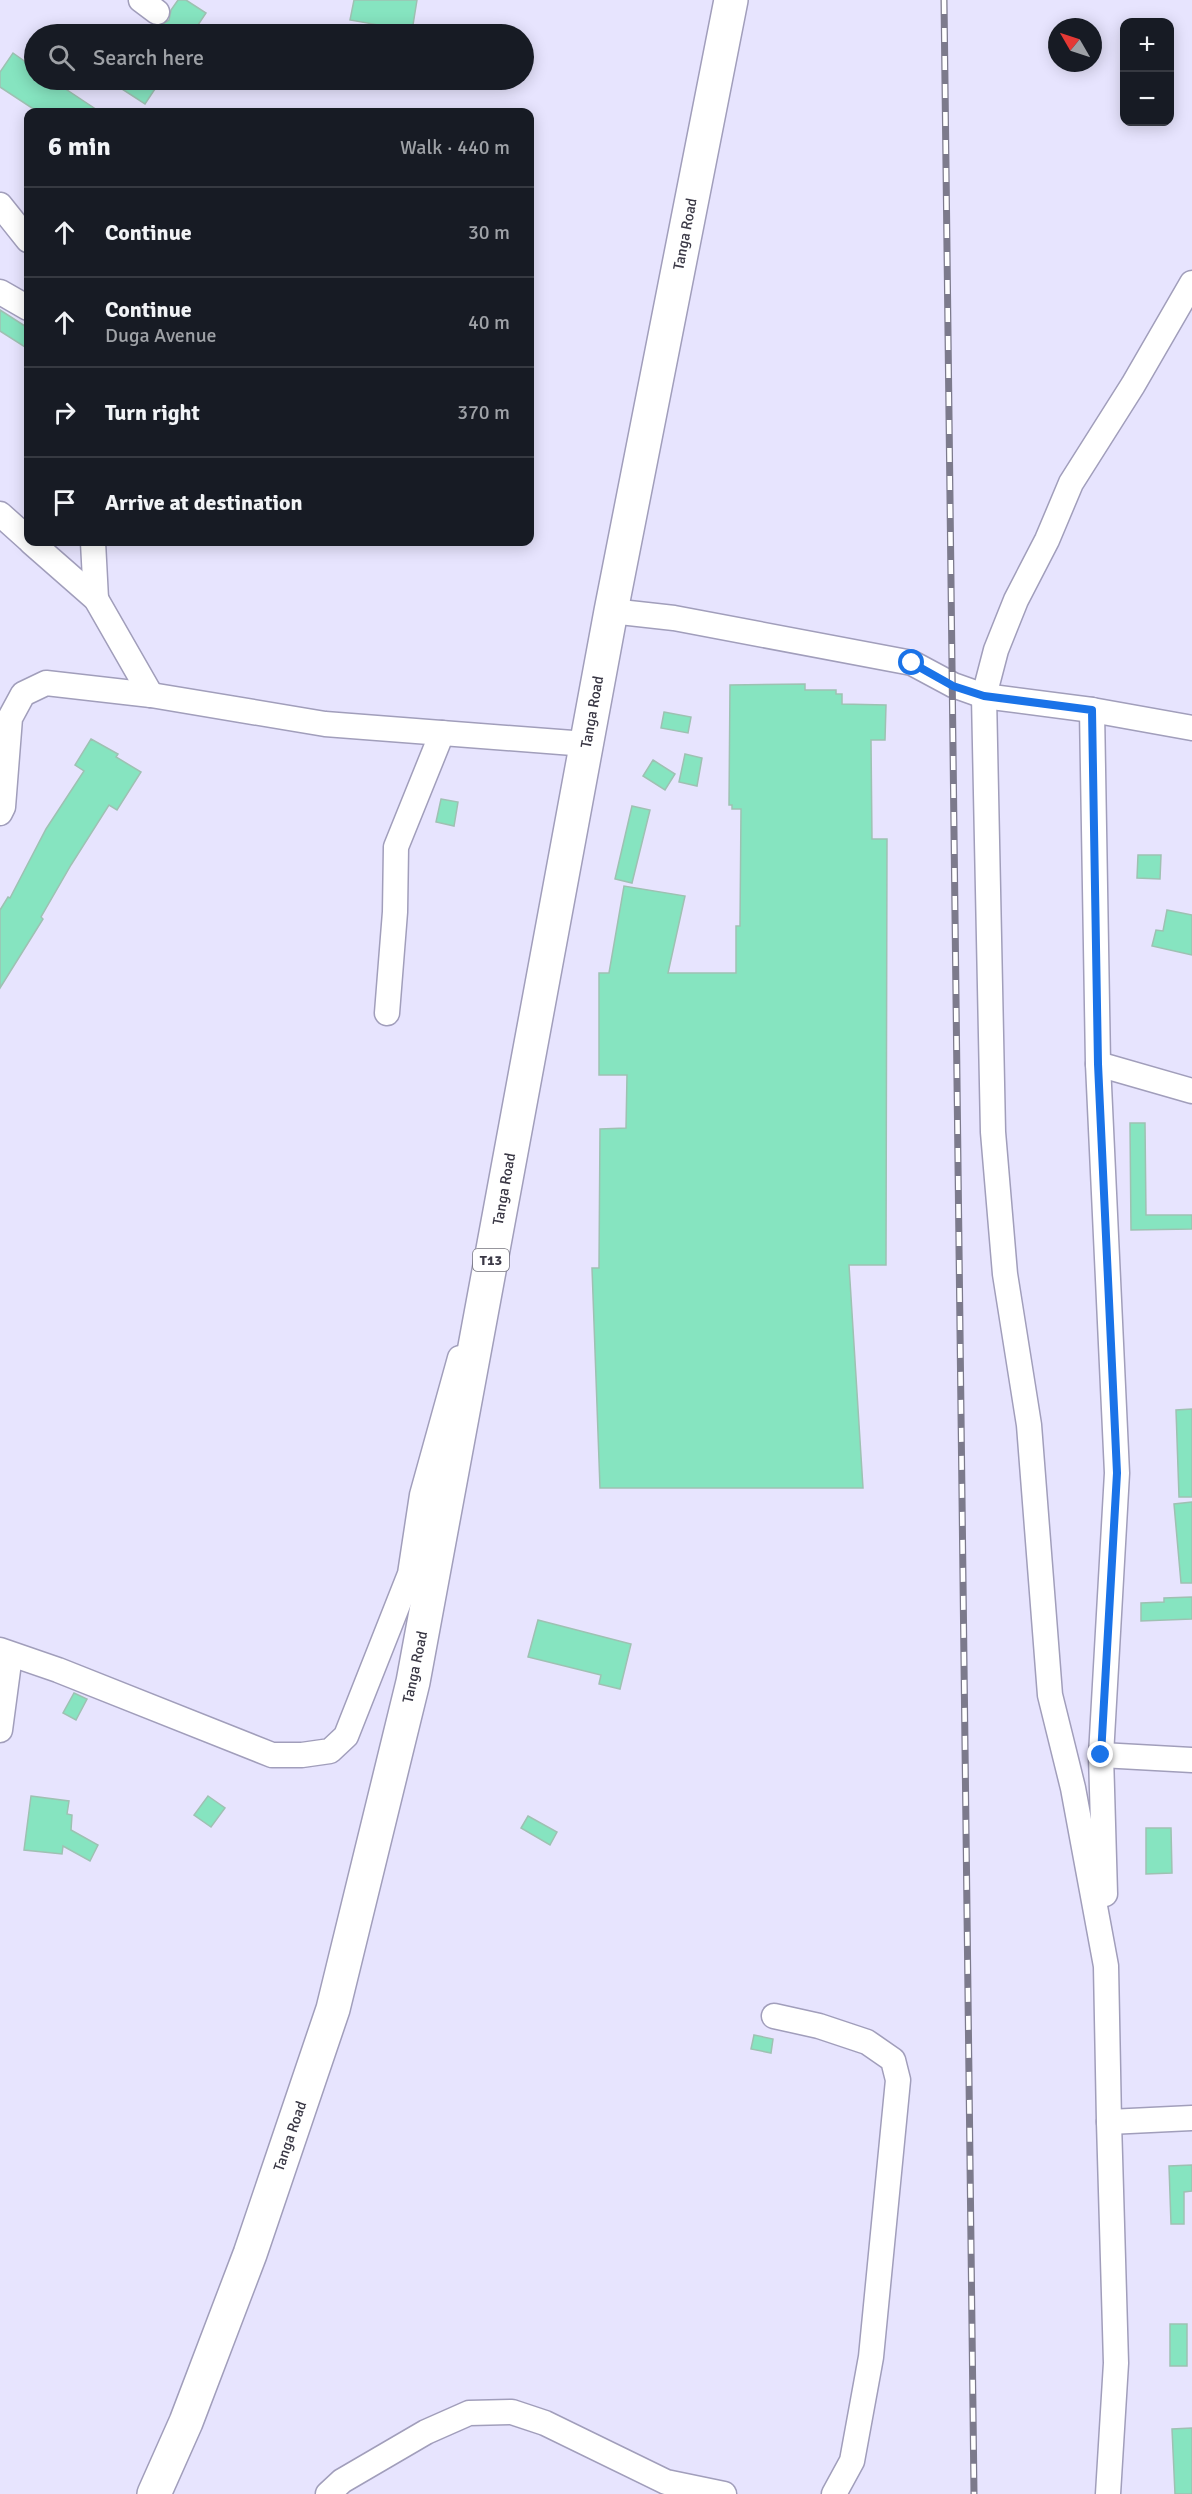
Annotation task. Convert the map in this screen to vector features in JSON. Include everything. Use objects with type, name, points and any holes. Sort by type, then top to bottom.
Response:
[{"type":"highway","name":"Tanga Road","points":[[154,2494],[186,2422],[250,2254],[333,2009],[412,1682],[611,612],[731,0]]},
{"type":"street","points":[[0,205],[24,235]]},
{"type":"street","points":[[1107,1966],[1073,1788],[1050,1695],[1029,1425],[1005,1274],[993,1132],[984,696],[996,650],[1016,600],[1047,540],[1071,483],[1133,385],[1192,283]]},
{"type":"street","points":[[0,292],[24,306]]},
{"type":"street","points":[[0,514],[24,535]]},
{"type":"street","points":[[37,546],[96,599],[151,695]]},
{"type":"street","points":[[93,546],[96,599]]},
{"type":"street","points":[[611,612],[674,618],[912,663],[953,686],[984,696],[1092,710],[1192,728]]},
{"type":"street","points":[[0,813],[3,807],[5,724],[23,694],[46,683],[151,695],[325,724],[586,744]]},
{"type":"street","points":[[1092,710],[1098,1064],[1117,1473],[1101,1755],[1107,1966],[1108,2122],[1116,2363],[1108,2494]]},
{"type":"street","points":[[387,1013],[395,912],[396,847],[442,733]]},
{"type":"street","points":[[1098,1064],[1192,1090]]},
{"type":"street","points":[[0,1730],[5,1653],[58,1670],[272,1755],[302,1755],[330,1751],[346,1736],[410,1574],[422,1494],[457,1365],[486,1286]]},
{"type":"street","points":[[1101,1755],[1192,1760]]},
{"type":"street","points":[[774,2016],[819,2026],[867,2042],[893,2060],[898,2080],[871,2357],[852,2461],[834,2494]]},
{"type":"street","points":[[1108,2122],[1192,2118]]},
{"type":"street","points":[[328,2494],[342,2481],[437,2427],[470,2413],[512,2412],[545,2423],[666,2482],[724,2494]]},
{"type":"building","points":[[178,0],[186,0],[206,13],[199,24],[163,24],[169,20],[171,10]]},
{"type":"building","points":[[354,0],[417,0],[413,24],[373,24],[350,20]]},
{"type":"building","points":[[13,53],[24,61],[24,90],[67,90],[94,108],[32,108],[0,87],[0,72]]},
{"type":"building","points":[[123,90],[154,90],[145,104]]},
{"type":"building","points":[[0,310],[24,325],[24,346],[0,331]]},
{"type":"building","points":[[805,684],[805,690],[836,690],[836,694],[842,694],[842,704],[886,705],[885,740],[871,740],[872,839],[887,839],[886,1265],[849,1265],[863,1488],[600,1488],[592,1268],[599,1268],[600,1129],[626,1128],[627,1075],[599,1075],[599,973],[609,973],[624,886],[685,896],[668,973],[736,973],[736,926],[740,926],[741,809],[732,809],[732,805],[729,805],[730,685]]},
{"type":"building","points":[[664,712],[691,717],[688,733],[661,728]]},
{"type":"building","points":[[91,739],[118,754],[116,757],[141,772],[117,810],[109,805],[71,865],[41,917],[43,919],[0,988],[0,910],[8,897],[10,898],[46,829],[84,771],[75,765]]},
{"type":"building","points":[[685,754],[702,758],[697,786],[679,782]]},
{"type":"building","points":[[653,760],[675,774],[665,790],[643,776]]},
{"type":"building","points":[[441,799],[458,802],[454,826],[436,822]]},
{"type":"building","points":[[632,806],[650,810],[632,883],[615,879]]},
{"type":"building","points":[[1138,855],[1161,855],[1160,879],[1137,878]]},
{"type":"building","points":[[1167,910],[1192,915],[1192,955],[1152,946],[1156,930],[1163,931]]},
{"type":"building","points":[[1130,1123],[1145,1123],[1146,1215],[1192,1215],[1192,1229],[1131,1230]]},
{"type":"building","points":[[1192,1409],[1192,1497],[1179,1497],[1176,1410]]},
{"type":"building","points":[[1192,1502],[1192,1583],[1181,1583],[1174,1504]]},
{"type":"building","points":[[1192,1597],[1192,1619],[1141,1621],[1141,1603],[1164,1602],[1164,1598]]},
{"type":"building","points":[[538,1620],[631,1644],[620,1689],[599,1684],[601,1675],[528,1657]]},
{"type":"building","points":[[74,1693],[87,1699],[76,1720],[63,1713]]},
{"type":"building","points":[[31,1796],[69,1801],[67,1814],[72,1815],[71,1830],[98,1845],[90,1861],[63,1846],[62,1854],[24,1850]]},
{"type":"building","points":[[208,1796],[225,1808],[211,1827],[194,1815]]},
{"type":"building","points":[[528,1816],[557,1832],[550,1845],[521,1828]]},
{"type":"building","points":[[1146,1828],[1171,1828],[1172,1873],[1146,1874]]},
{"type":"building","points":[[754,2035],[773,2039],[771,2053],[751,2049]]},
{"type":"building","points":[[1192,2165],[1192,2191],[1184,2192],[1184,2224],[1171,2224],[1169,2166]]},
{"type":"building","points":[[1170,2324],[1187,2324],[1187,2366],[1170,2366]]},
{"type":"building","points":[[1192,2428],[1192,2494],[1175,2494],[1172,2429]]},
{"type":"railway","points":[[944,0],[974,2494]]},
{"type":"route","points":[[912,663],[953,686],[984,696],[1092,710],[1098,1064],[1117,1473],[1101,1755]]}]
